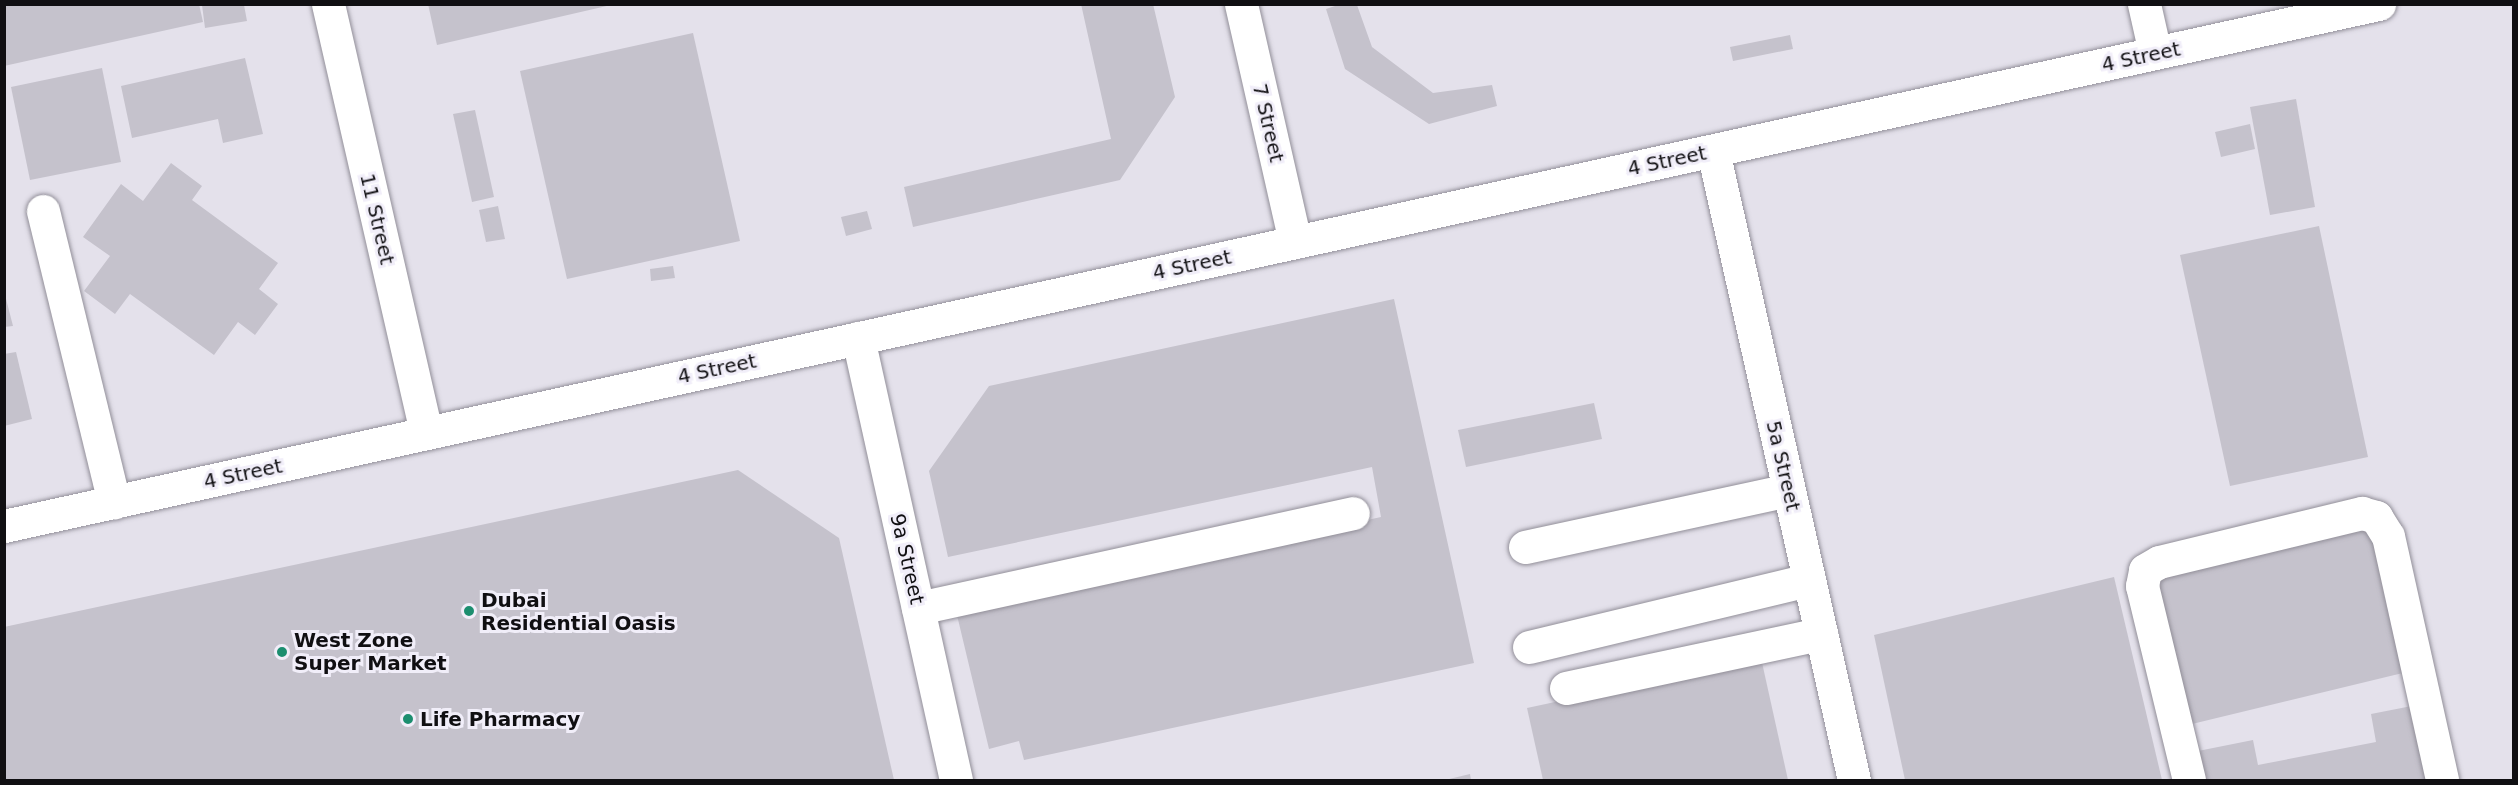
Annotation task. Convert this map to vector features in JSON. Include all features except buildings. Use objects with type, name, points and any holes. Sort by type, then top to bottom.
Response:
[{"type":"street","name":"11 Street","points":[[328,4],[426,433]]},
{"type":"street","name":"7 Street","points":[[1241,4],[1295,242]]},
{"type":"street","points":[[2144,4],[2155,54]]},
{"type":"street","name":"4 Street","points":[[4,526],[2379,4]]},
{"type":"street","name":"5a Street","points":[[1713,151],[1854,780]]},
{"type":"street","points":[[44,211],[114,502]]},
{"type":"street","name":"9a Street","points":[[858,338],[956,780]]},
{"type":"street","points":[[1525,547],[1788,490]]},
{"type":"street","points":[[918,609],[1353,513]]},
{"type":"street","points":[[2190,780],[2142,586],[2145,570],[2159,562],[2362,513],[2376,517],[2388,536],[2442,780]]},
{"type":"street","points":[[1529,647],[1809,580]]},
{"type":"street","points":[[1566,688],[1821,634]]},
{"type":"place","name":"Dubai Residential Oasis","points":[[469,611]]},
{"type":"place","name":"West Zone Super Market","points":[[282,652]]},
{"type":"place","name":"Life Pharmacy","points":[[408,719]]}]
